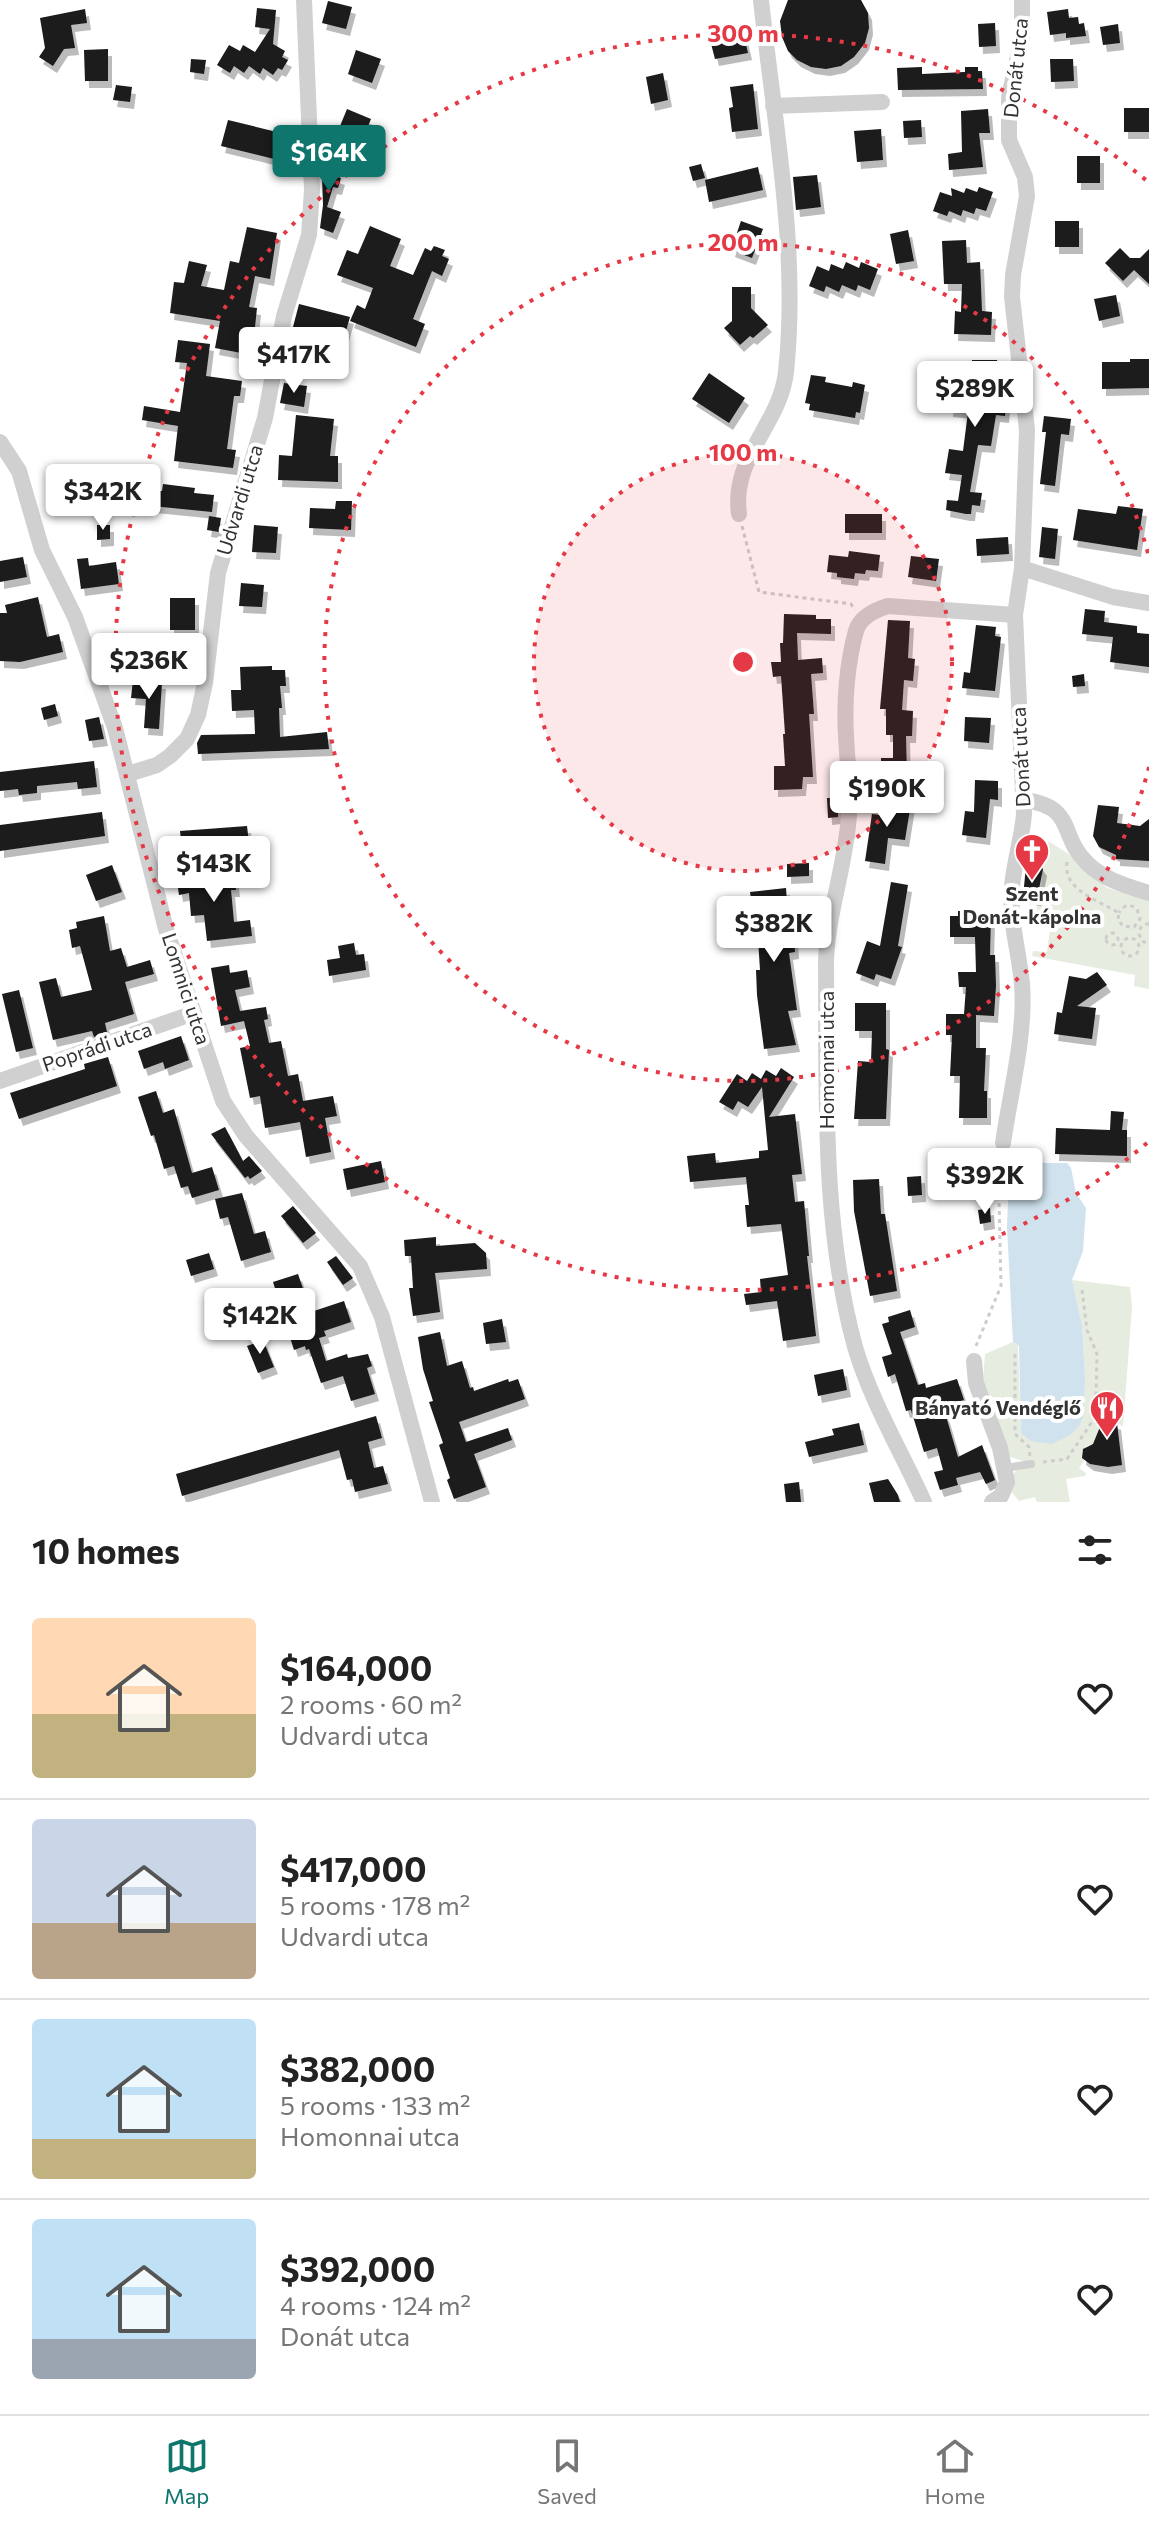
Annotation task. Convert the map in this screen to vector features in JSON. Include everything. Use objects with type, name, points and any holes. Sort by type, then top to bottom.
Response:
[{"type":"street","name":"Udvardi utca","points":[[128,774],[157,765],[170,756],[187,739],[198,715],[205,683],[218,573],[254,459],[284,316],[309,235],[312,190],[304,0]]},
{"type":"street","points":[[739,514],[736,495],[742,472],[777,406],[787,364],[791,312],[790,255],[761,0]]},
{"type":"street","name":"Donát utca","points":[[1003,1143],[1022,984],[1011,913],[1012,886],[1022,839],[1024,800],[1015,615],[1022,568],[1027,430],[1012,297],[1027,196],[1025,177],[1009,140],[1009,97],[1022,38],[1022,0]]},
{"type":"street","points":[[773,106],[882,102]]},
{"type":"street","name":"Lomnici utca","points":[[0,442],[19,471],[42,550],[87,648],[128,774],[162,915],[223,1101],[232,1117],[360,1266],[385,1328],[432,1502]]},
{"type":"street","points":[[1022,568],[1113,597],[1149,603]]},
{"type":"street","points":[[863,619],[888,606],[1015,615]]},
{"type":"street","name":"Homonnai utca","points":[[863,619],[856,628],[848,681],[845,732],[849,816],[828,932],[828,1139],[840,1271],[855,1346],[866,1380],[924,1502]]},
{"type":"street","points":[[1024,800],[1039,802],[1058,812],[1080,855],[1098,873],[1149,893]]},
{"type":"street","name":"Poprádi utca","points":[[0,1081],[194,1013]]},
{"type":"street","points":[[974,1361],[976,1383],[1007,1482],[1001,1496],[992,1502]]},
{"type":"lane","points":[[1005,1468],[1031,1464]]},
{"type":"path","points":[[739,514],[759,592],[851,604],[863,619]]},
{"type":"path","points":[[1034,861],[1037,837]]},
{"type":"path","points":[[1074,844],[1067,864],[1067,878],[1119,913]]},
{"type":"path","points":[[1113,933],[1118,936],[1122,952],[1131,956],[1138,951],[1140,915],[1135,907],[1123,907],[1119,922]]},
{"type":"path","points":[[1119,922],[1127,928],[1149,923]]},
{"type":"path","points":[[1113,933],[1114,926],[1119,922]]},
{"type":"path","points":[[1113,933],[1107,936],[1107,942],[1112,945],[1131,938],[1149,944]]},
{"type":"path","points":[[974,1361],[978,1338],[1001,1286],[999,1199],[1003,1143]]},
{"type":"path","points":[[1015,1354],[1015,1434],[1029,1447],[1031,1464],[1067,1459],[1094,1419],[1097,1354],[1087,1330],[1082,1290]]},
{"type":"shaded area","points":[[1048,841],[1072,856],[1107,888],[1149,900],[1149,989],[1134,986],[1135,975],[1032,956],[1033,951],[1047,952],[1051,922],[1035,921],[1040,915],[1036,913],[1042,880],[1037,861],[1040,845]]},
{"type":"shaded area","points":[[1072,1280],[1130,1287],[1132,1307],[1123,1426],[1104,1418],[1093,1444],[1086,1446],[1082,1452],[1084,1461],[1079,1468],[1086,1473],[1085,1476],[1066,1479],[1070,1502],[1037,1502],[1035,1497],[1019,1501],[1010,1490],[1009,1480],[1023,1461],[1007,1456],[983,1381],[985,1354],[1013,1342],[1018,1345],[1021,1433],[1084,1414],[1082,1325]]},
{"type":"water","points":[[1022,1156],[1045,1163],[1067,1163],[1076,1193],[1086,1208],[1083,1251],[1072,1280],[1082,1325],[1084,1414],[1079,1426],[1070,1435],[1052,1444],[1031,1441],[1021,1433],[1019,1346],[1013,1342],[1007,1227],[1009,1178],[1017,1159]]},
{"type":"building","points":[[788,0],[861,0],[868,13],[869,28],[865,43],[854,57],[841,66],[826,69],[811,67],[797,60],[788,51],[782,37],[780,21]]},
{"type":"building","points":[[328,1],[352,7],[346,29],[322,23]]},
{"type":"building","points":[[257,8],[276,10],[273,44],[285,51],[282,57],[288,60],[282,70],[278,68],[273,75],[263,68],[260,74],[249,66],[244,73],[234,66],[230,73],[217,65],[229,45],[240,51],[243,45],[255,52],[270,29],[255,27]]},
{"type":"building","points":[[85,9],[87,23],[71,25],[75,48],[64,49],[53,66],[39,57],[45,48],[40,18]]},
{"type":"building","points":[[1068,9],[1069,18],[1078,17],[1079,24],[1084,23],[1086,36],[1066,38],[1066,33],[1050,35],[1047,12]]},
{"type":"building","points":[[995,23],[996,46],[979,47],[978,24]]},
{"type":"building","points":[[1118,24],[1120,43],[1103,45],[1100,27]]},
{"type":"building","points":[[723,27],[724,32],[742,27],[748,53],[715,59],[708,32]]},
{"type":"building","points":[[108,49],[108,81],[85,81],[84,50]]},
{"type":"building","points":[[356,50],[381,59],[372,83],[348,74]]},
{"type":"building","points":[[191,59],[206,60],[204,74],[190,72]]},
{"type":"building","points":[[1050,59],[1073,59],[1074,81],[1051,82]]},
{"type":"building","points":[[922,67],[922,74],[965,72],[965,67],[978,67],[978,71],[982,71],[983,89],[898,90],[897,68]]},
{"type":"building","points":[[663,73],[668,100],[651,104],[646,77]]},
{"type":"building","points":[[753,84],[758,129],[732,132],[730,87]]},
{"type":"building","points":[[116,85],[132,87],[130,102],[113,100]]},
{"type":"building","points":[[1124,108],[1149,108],[1149,132],[1124,132]]},
{"type":"building","points":[[347,109],[371,119],[362,141],[338,131]]},
{"type":"building","points":[[988,109],[990,133],[979,133],[983,167],[949,170],[948,154],[962,152],[961,111]]},
{"type":"building","points":[[228,120],[281,133],[274,159],[221,146]]},
{"type":"building","points":[[921,120],[922,137],[904,138],[903,121]]},
{"type":"building","points":[[881,129],[883,160],[857,162],[854,131]]},
{"type":"building","points":[[321,148],[335,153],[328,174],[341,178],[338,188],[333,187],[327,207],[341,212],[333,233],[320,228],[323,205]]},
{"type":"building","points":[[1077,156],[1100,156],[1100,183],[1077,183]]},
{"type":"building","points":[[701,164],[705,178],[693,181],[689,167]]},
{"type":"building","points":[[758,167],[763,190],[709,202],[705,180]]},
{"type":"building","points":[[817,175],[821,207],[796,210],[793,177]]},
{"type":"building","points":[[979,187],[993,192],[986,211],[976,208],[974,214],[963,210],[961,216],[949,211],[947,216],[933,211],[940,192],[952,196],[951,188],[964,193],[966,188],[977,192]]},
{"type":"building","points":[[741,221],[763,229],[752,258],[731,250]]},
{"type":"building","points":[[1055,221],[1079,221],[1079,247],[1055,247]]},
{"type":"building","points":[[370,226],[401,239],[390,266],[413,275],[425,248],[431,251],[434,246],[445,250],[442,256],[449,259],[442,276],[432,271],[413,319],[425,324],[416,347],[350,321],[357,305],[365,309],[373,288],[337,275],[347,250],[358,254]]},
{"type":"building","points":[[247,227],[277,233],[270,279],[255,276],[249,307],[257,308],[252,355],[215,348],[220,321],[170,313],[174,282],[184,283],[189,261],[207,265],[201,286],[224,290],[230,261],[239,263]]},
{"type":"building","points":[[908,230],[914,261],[896,264],[890,234]]},
{"type":"building","points":[[966,240],[967,263],[980,262],[982,311],[992,312],[991,335],[954,334],[955,311],[961,312],[962,284],[944,284],[942,241]]},
{"type":"building","points":[[1120,248],[1130,258],[1140,258],[1149,249],[1149,284],[1134,270],[1123,281],[1105,263]]},
{"type":"building","points":[[846,262],[859,268],[861,262],[878,269],[870,290],[858,285],[856,291],[842,285],[839,292],[826,286],[824,292],[809,286],[817,266],[829,271],[831,264],[843,269]]},
{"type":"building","points":[[732,287],[751,287],[751,308],[768,325],[740,345],[724,328],[732,321]]},
{"type":"building","points":[[1116,295],[1120,316],[1099,321],[1094,299]]},
{"type":"building","points":[[299,304],[350,317],[343,341],[317,334],[314,344],[295,339],[298,329],[293,327]]},
{"type":"building","points":[[178,340],[210,344],[206,376],[242,381],[240,396],[234,396],[227,449],[236,450],[233,468],[174,461],[178,426],[142,420],[144,406],[180,412],[187,363],[175,362]]},
{"type":"building","points":[[1130,359],[1149,359],[1149,388],[1102,389],[1102,362],[1130,362]]},
{"type":"building","points":[[972,360],[997,360],[997,396],[1007,397],[1005,416],[996,415],[991,446],[978,445],[970,492],[982,493],[980,506],[972,505],[971,514],[966,514],[946,510],[947,500],[958,501],[962,475],[945,473],[949,449],[963,451],[968,412],[949,410],[951,391],[973,393]]},
{"type":"building","points":[[709,373],[745,398],[729,423],[692,399]]},
{"type":"building","points":[[811,375],[826,377],[825,382],[852,387],[853,382],[865,385],[860,413],[856,412],[855,418],[809,410],[810,404],[805,403]]},
{"type":"building","points":[[284,383],[307,386],[304,407],[280,403]]},
{"type":"building","points":[[296,415],[334,419],[330,456],[338,456],[338,482],[278,480],[279,455],[292,456]]},
{"type":"building","points":[[1044,416],[1071,419],[1069,435],[1061,434],[1055,486],[1040,484],[1046,432],[1042,432]]},
{"type":"building","points":[[163,484],[195,488],[194,493],[214,495],[212,512],[152,506],[154,491],[162,491]]},
{"type":"building","points":[[336,501],[352,501],[351,530],[309,528],[310,508],[335,509]]},
{"type":"building","points":[[1118,506],[1143,509],[1137,550],[1073,540],[1078,509],[1116,514]]},
{"type":"building","points":[[845,514],[882,514],[882,533],[845,533]]},
{"type":"building","points":[[209,516],[221,518],[219,532],[207,530]]},
{"type":"building","points":[[97,525],[110,525],[110,539],[97,540]]},
{"type":"building","points":[[254,525],[278,527],[276,553],[252,552]]},
{"type":"building","points":[[1042,527],[1058,529],[1055,559],[1039,557]]},
{"type":"building","points":[[1008,537],[1009,554],[977,556],[976,539]]},
{"type":"building","points":[[849,551],[880,555],[878,571],[855,573],[854,579],[827,572],[829,555],[848,557]]},
{"type":"building","points":[[911,556],[939,559],[936,581],[908,577]]},
{"type":"building","points":[[23,557],[27,577],[0,582],[0,561]]},
{"type":"building","points":[[88,558],[89,566],[116,562],[119,584],[81,589],[77,559]]},
{"type":"building","points":[[241,583],[264,585],[262,607],[239,606]]},
{"type":"building","points":[[38,597],[47,637],[59,634],[63,652],[20,662],[0,661],[0,613],[7,613],[5,605]]},
{"type":"building","points":[[170,598],[195,598],[195,630],[170,630]]},
{"type":"building","points":[[1085,609],[1105,611],[1104,622],[1137,626],[1137,633],[1149,634],[1149,667],[1110,662],[1113,637],[1082,634]]},
{"type":"building","points":[[784,614],[831,619],[831,634],[797,633],[798,660],[822,658],[823,673],[811,674],[814,714],[809,714],[813,777],[803,777],[802,789],[774,790],[774,766],[785,766],[785,734],[781,676],[773,677],[771,662],[781,662]]},
{"type":"building","points":[[888,620],[910,621],[908,658],[915,659],[913,681],[904,680],[902,710],[913,711],[912,736],[906,736],[907,776],[881,776],[881,758],[893,758],[893,735],[886,735],[886,709],[880,709]]},
{"type":"building","points":[[976,625],[996,627],[995,636],[1001,637],[995,691],[962,688],[964,672],[970,673]]},
{"type":"building","points":[[159,652],[183,654],[181,675],[157,673]]},
{"type":"building","points":[[272,666],[272,670],[285,670],[286,686],[280,686],[280,737],[327,732],[329,749],[198,754],[197,743],[201,735],[255,734],[254,710],[232,711],[231,690],[241,690],[240,667]]},
{"type":"building","points":[[1084,674],[1085,686],[1073,687],[1072,676]]},
{"type":"building","points":[[133,680],[162,682],[159,729],[144,728],[146,699],[131,698]]},
{"type":"building","points":[[55,704],[58,716],[44,720],[41,708]]},
{"type":"building","points":[[99,717],[104,739],[89,741],[85,720]]},
{"type":"building","points":[[965,717],[991,718],[989,743],[964,741]]},
{"type":"building","points":[[94,761],[97,787],[78,789],[77,782],[37,786],[37,793],[19,795],[18,789],[0,791],[0,772]]},
{"type":"building","points":[[975,780],[998,781],[998,800],[990,799],[986,838],[962,835],[965,811],[974,812]]},
{"type":"building","points":[[827,798],[838,798],[838,817],[828,818]]},
{"type":"building","points":[[882,798],[911,803],[905,840],[888,838],[885,864],[865,861],[872,814],[880,815]]},
{"type":"building","points":[[1098,805],[1119,807],[1117,823],[1140,826],[1149,819],[1149,861],[1116,859],[1116,855],[1099,847],[1093,836]]},
{"type":"building","points":[[102,812],[105,836],[0,851],[0,825]]},
{"type":"building","points":[[247,826],[249,843],[182,850],[180,831]]},
{"type":"building","name":"Szent Donát-kápolna","points":[[1031,861],[1037,861],[1043,869],[1037,899],[1023,897],[1026,866]]},
{"type":"building","points":[[809,863],[809,876],[787,877],[787,864]]},
{"type":"building","points":[[112,865],[122,892],[96,901],[86,875]]},
{"type":"building","points":[[205,871],[206,876],[234,873],[236,890],[231,890],[234,922],[250,920],[252,936],[207,941],[204,915],[191,916],[189,893],[179,895],[176,875]]},
{"type":"building","points":[[891,882],[908,885],[898,946],[902,947],[891,979],[876,974],[874,980],[856,973],[867,941],[880,946]]},
{"type":"building","points":[[786,888],[787,902],[795,902],[795,952],[789,953],[797,1010],[788,1011],[796,1045],[764,1049],[757,995],[756,970],[760,970],[757,923],[746,924],[744,907],[752,906],[750,892]]},
{"type":"building","points":[[958,911],[981,911],[981,915],[991,915],[990,955],[995,955],[996,986],[994,1016],[976,1015],[976,1048],[986,1048],[984,1091],[987,1091],[987,1118],[959,1118],[960,1076],[950,1076],[952,1035],[946,1035],[946,1014],[964,1014],[966,987],[959,987],[958,972],[976,972],[975,937],[950,937],[950,916],[958,916]]},
{"type":"building","points":[[104,916],[110,951],[121,948],[127,967],[150,960],[154,974],[125,982],[134,1014],[105,1023],[107,1032],[94,1037],[92,1031],[53,1040],[39,982],[56,978],[61,997],[92,990],[80,946],[72,948],[69,930],[77,928],[76,922]]},
{"type":"building","points":[[354,943],[356,955],[364,954],[366,970],[329,976],[327,960],[340,958],[338,946]]},
{"type":"building","points":[[229,965],[230,973],[247,970],[250,987],[235,990],[240,1011],[266,1007],[268,1019],[264,1020],[269,1043],[281,1041],[288,1076],[298,1074],[303,1101],[333,1096],[337,1116],[325,1118],[331,1152],[306,1157],[300,1122],[265,1128],[260,1096],[250,1098],[240,1048],[250,1046],[244,1021],[221,1026],[211,968]]},
{"type":"building","points":[[1097,972],[1107,985],[1077,1006],[1096,1008],[1092,1039],[1054,1034],[1057,1012],[1062,1013],[1069,976],[1086,979]]},
{"type":"building","points":[[19,990],[33,1048],[16,1052],[2,994]]},
{"type":"building","points":[[855,1003],[886,1003],[886,1049],[889,1050],[886,1119],[854,1119],[858,1061],[871,1062],[872,1031],[855,1031]]},
{"type":"building","points":[[181,1036],[189,1060],[165,1069],[163,1062],[144,1069],[138,1051]]},
{"type":"building","points":[[108,1057],[117,1086],[19,1119],[10,1093],[85,1069],[84,1064]]},
{"type":"building","points":[[781,1068],[794,1077],[769,1117],[795,1114],[802,1174],[792,1175],[795,1202],[804,1201],[816,1336],[783,1341],[777,1301],[746,1305],[744,1294],[761,1292],[760,1279],[788,1275],[781,1224],[747,1227],[745,1205],[749,1205],[746,1177],[690,1182],[687,1156],[715,1153],[716,1163],[759,1158],[759,1151],[768,1150],[762,1087],[748,1107],[738,1101],[733,1110],[719,1102],[737,1074],[747,1081],[752,1073],[761,1079],[766,1070],[776,1076]]},
{"type":"building","points":[[156,1091],[163,1113],[174,1109],[192,1173],[212,1167],[219,1190],[192,1198],[188,1186],[181,1188],[174,1166],[164,1169],[138,1097]]},
{"type":"building","points":[[1111,1111],[1124,1112],[1122,1130],[1127,1130],[1127,1156],[1055,1154],[1056,1128],[1110,1130]]},
{"type":"building","points":[[225,1127],[243,1161],[249,1156],[262,1171],[250,1179],[248,1176],[245,1178],[211,1134]]},
{"type":"building","points":[[381,1161],[385,1182],[347,1190],[343,1169]]},
{"type":"building","points":[[982,1166],[983,1187],[969,1188],[968,1167]]},
{"type":"building","points":[[921,1176],[922,1195],[908,1196],[907,1177]]},
{"type":"building","points":[[879,1179],[881,1214],[885,1214],[897,1291],[870,1296],[854,1211],[853,1180]]},
{"type":"building","points":[[242,1193],[254,1234],[265,1231],[271,1252],[241,1261],[228,1217],[220,1219],[215,1199]]},
{"type":"building","points":[[293,1206],[316,1233],[303,1243],[281,1216]]},
{"type":"building","points":[[990,1208],[991,1222],[980,1224],[978,1210]]},
{"type":"building","points":[[436,1237],[436,1246],[475,1243],[486,1253],[487,1269],[435,1273],[440,1312],[413,1316],[409,1288],[413,1288],[411,1256],[405,1256],[404,1240]]},
{"type":"building","points":[[209,1253],[214,1269],[191,1276],[186,1260]]},
{"type":"building","points":[[336,1256],[353,1278],[343,1285],[327,1262]]},
{"type":"building","points":[[298,1274],[311,1312],[344,1301],[351,1322],[324,1331],[326,1336],[319,1338],[326,1361],[347,1354],[348,1358],[368,1354],[372,1366],[367,1368],[375,1394],[351,1401],[343,1376],[321,1383],[309,1349],[306,1350],[305,1346],[294,1350],[288,1331],[294,1329],[284,1300],[279,1301],[273,1282]]},
{"type":"building","points":[[910,1310],[915,1327],[900,1332],[918,1385],[925,1383],[926,1388],[957,1379],[964,1400],[943,1406],[958,1457],[982,1445],[995,1480],[986,1484],[980,1472],[956,1478],[958,1485],[940,1490],[934,1472],[943,1470],[937,1448],[924,1452],[911,1410],[906,1411],[895,1374],[888,1377],[882,1357],[892,1354],[882,1324],[889,1322],[888,1317]]},
{"type":"building","points":[[502,1319],[506,1342],[486,1344],[483,1323]]},
{"type":"building","points":[[440,1332],[447,1366],[462,1361],[470,1388],[473,1387],[474,1391],[508,1379],[509,1382],[518,1379],[525,1399],[459,1422],[466,1442],[508,1428],[512,1440],[474,1454],[486,1487],[454,1499],[439,1445],[443,1443],[429,1402],[433,1401],[423,1369],[418,1337]]},
{"type":"building","points":[[263,1340],[274,1367],[258,1373],[247,1346]]},
{"type":"building","points":[[843,1369],[847,1390],[818,1396],[814,1375]]},
{"type":"building","points":[[376,1416],[382,1438],[368,1442],[374,1468],[383,1466],[388,1484],[355,1492],[352,1479],[347,1480],[339,1450],[182,1496],[176,1474]]},
{"type":"building","name":"Bányató Vendéglő","points":[[1104,1417],[1117,1423],[1122,1465],[1108,1467],[1090,1464],[1082,1458],[1083,1449],[1093,1444]]},
{"type":"building","points":[[859,1423],[864,1445],[809,1457],[805,1442],[834,1435],[832,1429]]},
{"type":"building","points":[[888,1479],[900,1502],[874,1502],[869,1483]]},
{"type":"building","points":[[799,1482],[801,1502],[786,1502],[784,1484]]},
{"type":"place","name":"Szent Donát-kápolna","points":[[1032,882]]},
{"type":"place","name":"Bányató Vendéglő","points":[[1107,1439]]}]
